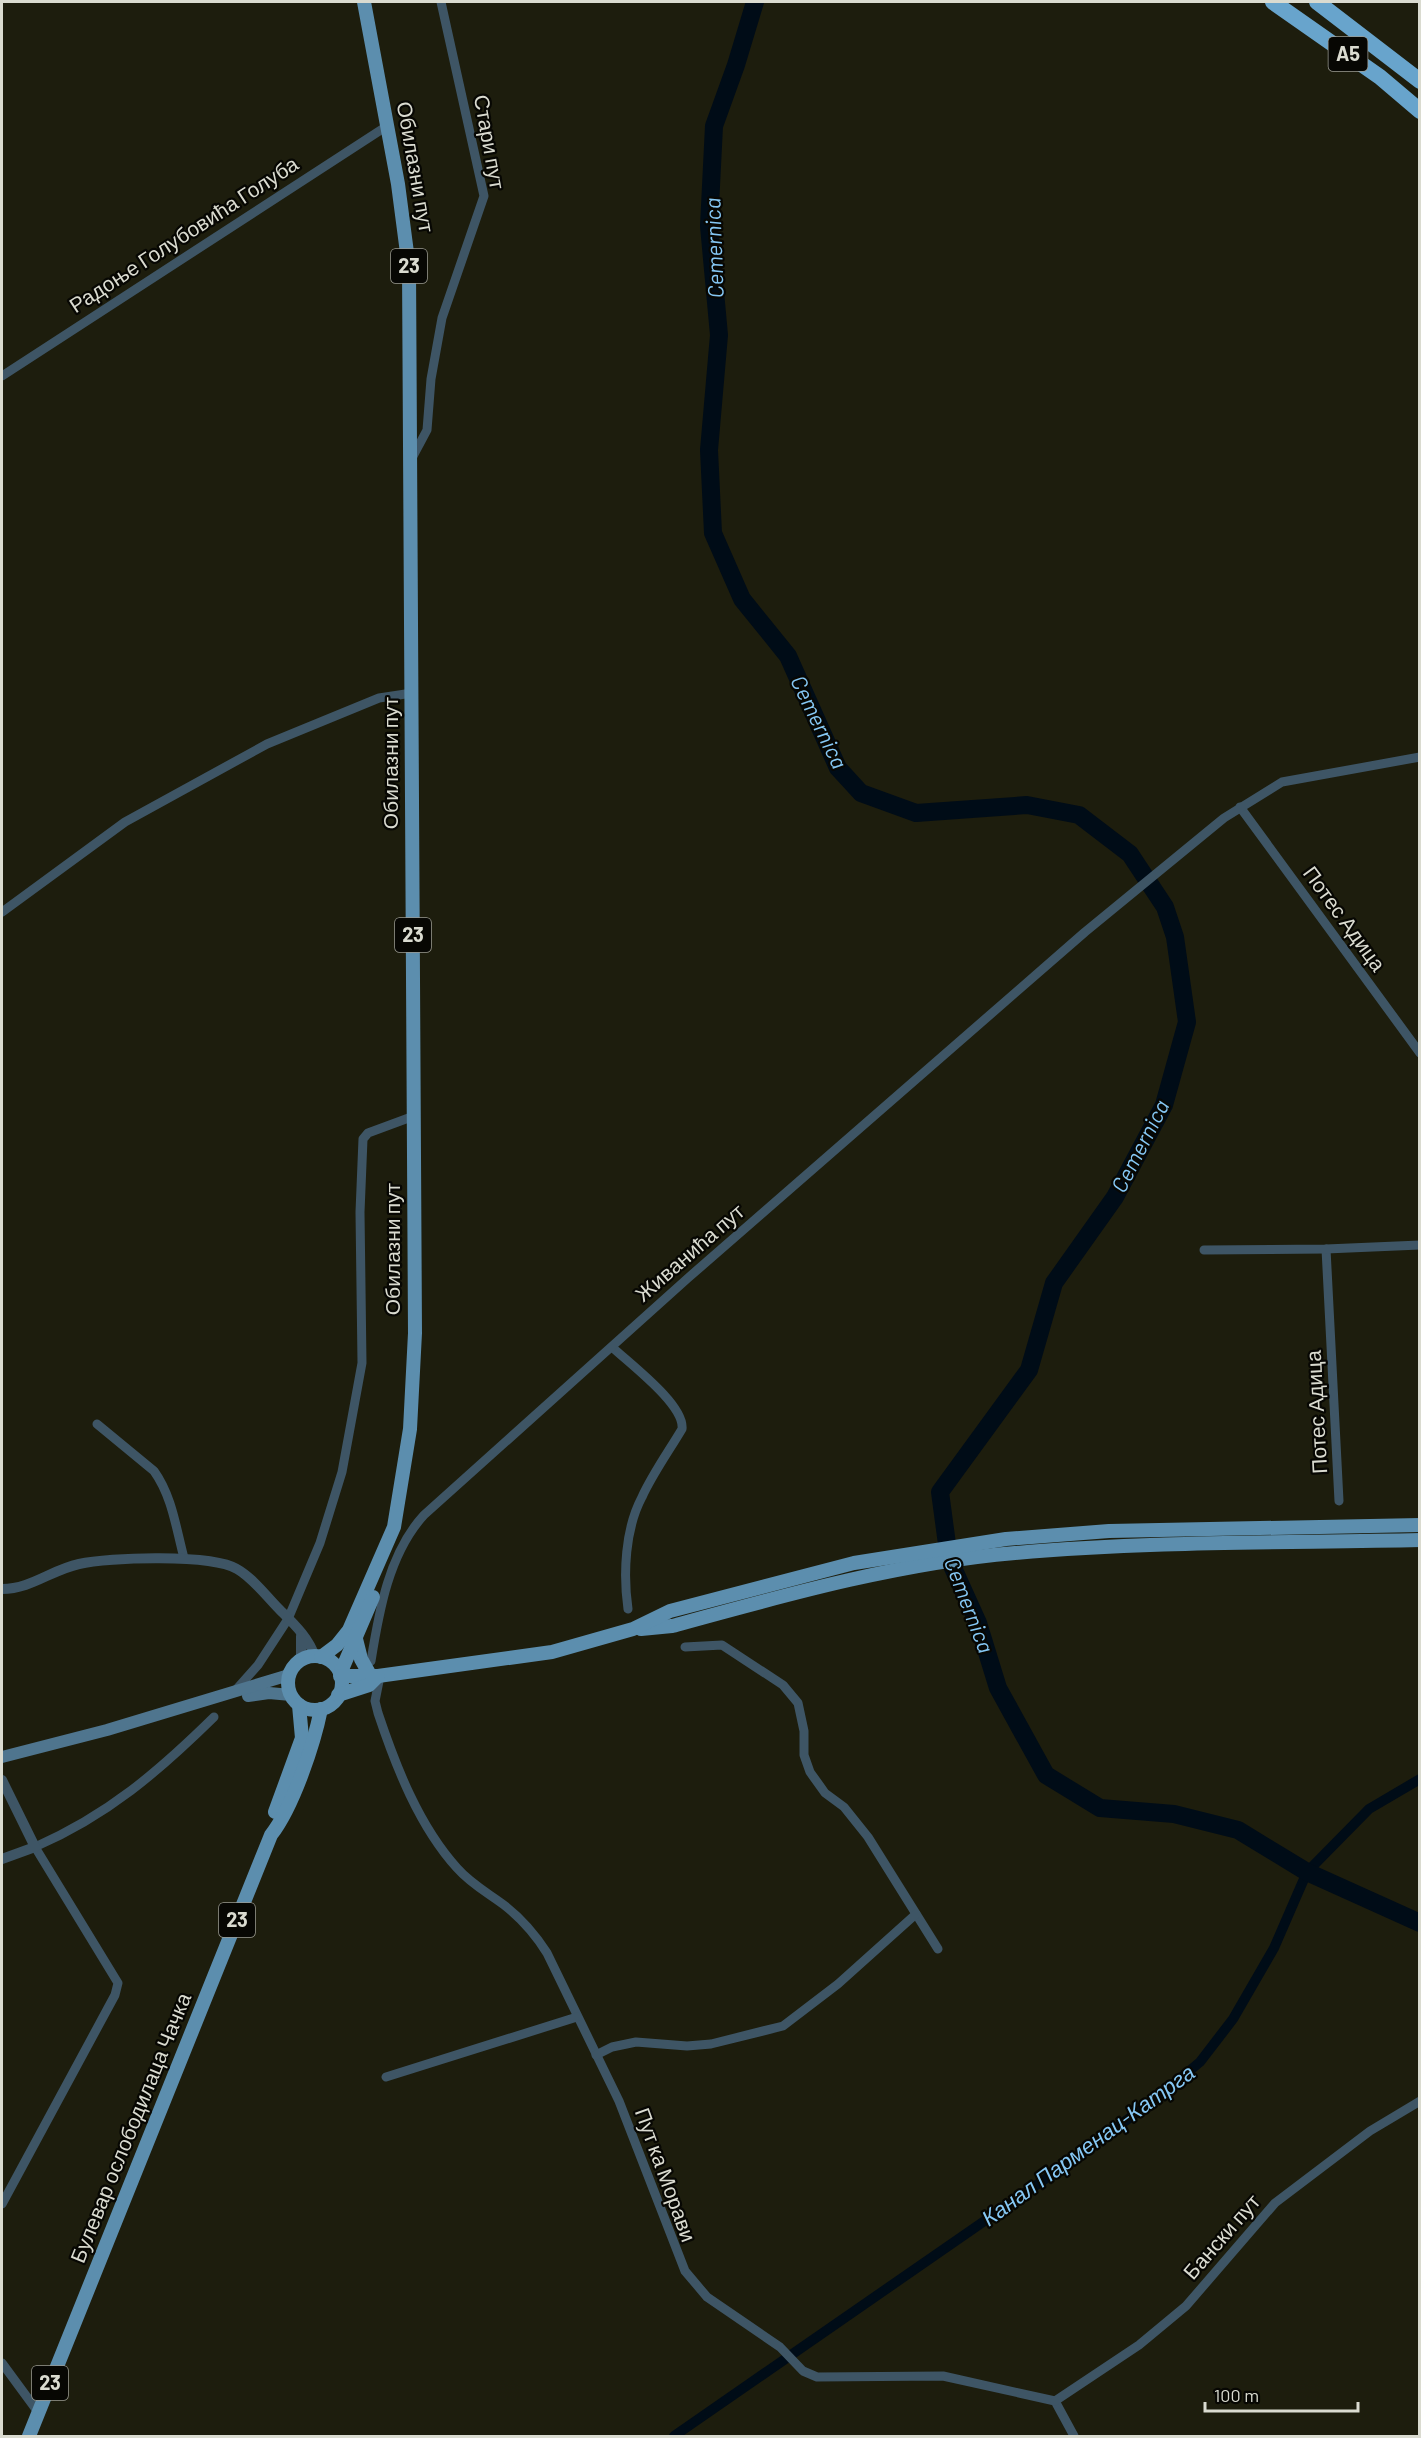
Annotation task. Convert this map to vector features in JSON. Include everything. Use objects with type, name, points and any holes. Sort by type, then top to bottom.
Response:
[{"type":"highway","name":"A5","points":[[1274,2],[1380,77],[1419,111]]},
{"type":"highway","name":"A5","points":[[1317,2],[1419,81]]},
{"type":"main road","name":"Обилазни пут","points":[[364,2],[401,202],[409,268],[414,1116],[412,1399],[397,1535]]},
{"type":"main road","points":[[318,1657],[334,1665],[340,1675],[376,1676],[552,1652],[633,1629],[670,1611],[854,1563],[1006,1539],[1109,1532],[1419,1525]]},
{"type":"main road","name":"23","points":[[338,1695],[340,1675],[397,1535]]},
{"type":"main road","name":"23","points":[[301,1661],[318,1657],[337,1645],[349,1630],[397,1535]]},
{"type":"main road","points":[[633,1629],[672,1626],[860,1576],[1013,1553],[1112,1547],[1419,1540]]},
{"type":"main road","points":[[356,1639],[361,1659],[376,1676]]},
{"type":"main road","points":[[2,1756],[107,1730],[123,1730],[234,1696],[290,1675],[301,1661]]},
{"type":"main road","name":"23","points":[[290,1675],[295,1700]]},
{"type":"main road","points":[[234,1696],[258,1693],[295,1700],[308,1709],[321,1709],[333,1702],[338,1695],[369,1685],[376,1676]]},
{"type":"main road","name":"Булевар ослободилаца Чачка","points":[[271,1835],[272,1823],[302,1738],[295,1700]]},
{"type":"main road","name":"Булевар ослободилаца Чачка","points":[[29,2436],[271,1835],[278,1826],[291,1796],[310,1748],[321,1709]]},
{"type":"street","name":"Стари пут","points":[[411,460],[427,430],[431,379],[442,318],[483,196],[441,2]]},
{"type":"street","name":"Радоње Голубовића Голуба","points":[[2,376],[387,126]]},
{"type":"street","points":[[2,912],[125,822],[267,744],[379,698],[412,693]]},
{"type":"street","points":[[1240,807],[1274,785],[1289,780],[1419,757]]},
{"type":"street","name":"Живанића пут","points":[[371,1661],[397,1535],[414,1526],[612,1347],[1102,918],[1168,862],[1240,807]]},
{"type":"street","name":"Потес Адица","points":[[1240,807],[1419,1053]]},
{"type":"street","points":[[234,1696],[258,1665],[301,1593],[336,1498],[362,1363],[360,1212],[363,1140],[368,1133],[414,1116]]},
{"type":"street","points":[[1204,1250],[1326,1249],[1419,1245]]},
{"type":"street","name":"Потес Адица","points":[[1326,1249],[1339,1502]]},
{"type":"street","points":[[612,1347],[678,1410],[683,1422],[682,1429],[640,1498],[626,1552],[624,1582],[627,1610]]},
{"type":"street","points":[[97,1424],[148,1466],[160,1479],[168,1495],[184,1558]]},
{"type":"street","points":[[2,1589],[23,1587],[81,1563],[184,1558],[221,1562],[239,1570],[288,1618],[308,1641],[318,1657]]},
{"type":"street","points":[[301,1661],[302,1636]]},
{"type":"street","points":[[685,1647],[722,1645],[783,1685],[798,1703],[804,1731],[804,1755],[810,1772],[825,1793],[844,1807],[868,1837],[938,1949]]},
{"type":"street","name":"Пут ка Морави","points":[[376,1676],[375,1701],[378,1713],[419,1813],[457,1868],[480,1890],[517,1915],[535,1934],[619,2101],[673,2246],[685,2271],[707,2297],[786,2352],[803,2372],[818,2377],[943,2376],[1055,2401]]},
{"type":"street","points":[[2,1859],[35,1847],[102,1814],[150,1776],[214,1717]]},
{"type":"street","points":[[2,1780],[35,1847],[118,1983],[115,1995],[2,2204]]},
{"type":"street","points":[[596,2055],[612,2047],[636,2042],[687,2046],[711,2044],[783,2026],[838,1984],[916,1914]]},
{"type":"street","points":[[386,2077],[577,2017]]},
{"type":"street","name":"Бански пут","points":[[1055,2401],[1068,2390],[1140,2346],[1186,2306],[1275,2203],[1370,2131],[1419,2101]]},
{"type":"street","points":[[2,2363],[38,2412]]},
{"type":"street","points":[[1055,2401],[1074,2436]]},
{"type":"waterway","name":"Cemernica","points":[[755,2],[714,126],[709,226],[719,335],[709,450],[713,533],[742,599],[788,656],[838,768],[861,793],[916,813],[1027,805],[1079,815],[1130,854],[1165,907],[1175,937],[1187,1022],[1164,1105],[1115,1197],[1054,1283],[1029,1370],[940,1492],[949,1559],[978,1623],[998,1688],[1046,1775],[1100,1808],[1174,1814],[1238,1830],[1307,1872],[1420,1923]]},
{"type":"waterway","name":"Канал Парменац-Катрга","points":[[674,2436],[1048,2177],[1153,2101],[1200,2062],[1233,2019],[1274,1948],[1307,1872],[1369,1809],[1420,1779]]}]
